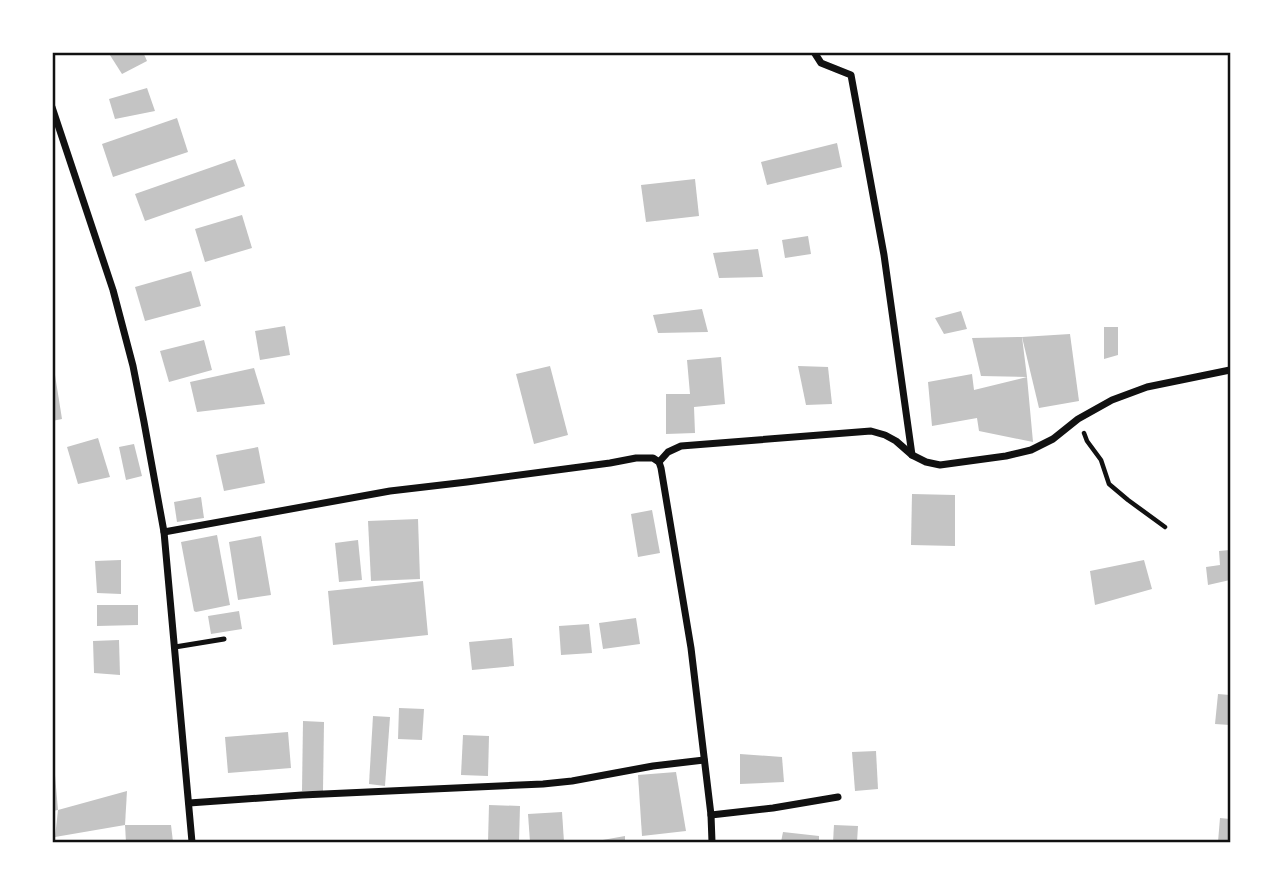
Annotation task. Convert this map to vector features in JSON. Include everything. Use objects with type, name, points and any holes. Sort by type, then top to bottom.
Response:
[{"type":"street","points":[[814,52],[821,63],[851,75],[884,255],[912,454]]},
{"type":"street","points":[[52,107],[113,290],[132,366],[164,533],[192,842]]},
{"type":"street","points":[[659,462],[667,453],[681,446],[871,431],[896,441],[926,462],[940,465],[1006,456],[1031,450],[1054,439],[1079,419],[1112,400],[1147,387],[1230,370]]},
{"type":"street","points":[[164,533],[390,491],[636,458],[653,458],[659,462],[691,648],[712,842]]},
{"type":"street","points":[[189,803],[543,784],[704,760]]},
{"type":"street","points":[[711,815],[838,797]]},
{"type":"lane","points":[[175,647],[223,639]]},
{"type":"path","points":[[1079,419],[1087,441],[1101,460],[1109,484],[1165,527]]},
{"type":"building","points":[[108,52],[143,52],[147,61],[122,74]]},
{"type":"building","points":[[147,88],[155,111],[115,119],[109,99]]},
{"type":"building","points":[[177,118],[188,152],[113,177],[102,144]]},
{"type":"building","points":[[837,143],[842,167],[767,185],[761,162]]},
{"type":"building","points":[[235,159],[245,186],[145,221],[135,194]]},
{"type":"building","points":[[695,179],[699,216],[646,222],[641,185]]},
{"type":"building","points":[[242,215],[252,248],[205,262],[195,229]]},
{"type":"building","points":[[808,236],[811,254],[785,258],[782,240]]},
{"type":"building","points":[[758,249],[763,277],[719,278],[713,253]]},
{"type":"building","points":[[191,271],[201,306],[145,321],[135,287]]},
{"type":"building","points":[[702,309],[708,332],[658,333],[653,315]]},
{"type":"building","points":[[961,311],[967,329],[944,334],[935,318]]},
{"type":"building","points":[[285,326],[290,355],[260,360],[255,331]]},
{"type":"building","points":[[1104,327],[1118,327],[1118,355],[1104,359]]},
{"type":"building","points":[[1070,334],[1079,401],[1039,408],[1022,337]]},
{"type":"building","points":[[1022,337],[1027,377],[981,376],[972,338]]},
{"type":"building","points":[[204,340],[212,370],[169,382],[160,351]]},
{"type":"building","points":[[721,357],[725,404],[694,407],[695,433],[666,434],[666,394],[690,394],[687,360]]},
{"type":"building","points":[[550,366],[568,435],[534,444],[516,374]]},
{"type":"building","points":[[798,366],[828,367],[832,404],[806,405]]},
{"type":"building","points":[[254,368],[265,404],[197,412],[190,382]]},
{"type":"building","points":[[972,374],[974,390],[1027,377],[1033,442],[979,431],[977,418],[932,426],[928,382]]},
{"type":"building","points":[[52,375],[55,375],[62,419],[52,421]]},
{"type":"building","points":[[98,438],[110,477],[78,484],[67,447]]},
{"type":"building","points":[[134,444],[142,476],[126,480],[119,447]]},
{"type":"building","points":[[258,447],[265,483],[224,491],[216,455]]},
{"type":"building","points":[[912,494],[955,495],[955,546],[911,545]]},
{"type":"building","points":[[201,497],[204,518],[177,522],[174,502]]},
{"type":"building","points":[[652,510],[660,553],[638,557],[631,514]]},
{"type":"building","points":[[418,519],[420,579],[371,581],[368,521]]},
{"type":"building","points":[[217,535],[230,605],[196,612],[181,542]]},
{"type":"building","points":[[261,536],[271,595],[238,600],[229,542]]},
{"type":"building","points":[[358,540],[362,580],[339,582],[335,543]]},
{"type":"building","points":[[1230,550],[1230,580],[1208,585],[1206,567],[1220,565],[1219,551]]},
{"type":"building","points":[[121,560],[121,594],[97,593],[95,561]]},
{"type":"building","points":[[1144,560],[1152,589],[1095,605],[1090,571]]},
{"type":"building","points":[[423,581],[428,635],[333,645],[328,591]]},
{"type":"building","points":[[97,605],[138,605],[138,625],[97,626]]},
{"type":"building","points":[[239,611],[242,629],[211,634],[208,616]]},
{"type":"building","points":[[636,618],[640,644],[603,649],[599,623]]},
{"type":"building","points":[[589,624],[592,653],[561,655],[559,626]]},
{"type":"building","points":[[512,638],[514,666],[472,670],[469,642]]},
{"type":"building","points":[[119,640],[120,675],[94,673],[93,641]]},
{"type":"building","points":[[1218,694],[1230,695],[1230,725],[1215,724]]},
{"type":"building","points":[[399,708],[424,709],[422,740],[398,739]]},
{"type":"building","points":[[373,716],[390,717],[385,786],[369,784]]},
{"type":"building","points":[[303,721],[324,722],[323,791],[302,791]]},
{"type":"building","points":[[288,732],[291,768],[228,773],[225,737]]},
{"type":"building","points":[[463,735],[489,736],[488,776],[461,775]]},
{"type":"building","points":[[876,751],[878,789],[855,791],[852,752]]},
{"type":"building","points":[[740,754],[782,757],[784,782],[740,784]]},
{"type":"building","points":[[676,772],[686,831],[642,836],[638,775]]},
{"type":"building","points":[[52,775],[55,775],[58,810],[52,811]]},
{"type":"building","points":[[127,791],[125,825],[55,837],[58,810]]},
{"type":"building","points":[[489,805],[520,806],[519,842],[488,842]]},
{"type":"building","points":[[562,812],[564,842],[530,842],[528,814]]},
{"type":"building","points":[[1220,818],[1230,819],[1230,842],[1218,842]]},
{"type":"building","points":[[125,825],[171,825],[173,842],[126,842]]},
{"type":"building","points":[[834,825],[858,826],[857,842],[833,842]]},
{"type":"building","points":[[783,832],[819,836],[819,842],[781,842]]},
{"type":"building","points":[[625,836],[625,842],[597,842],[597,841]]}]
